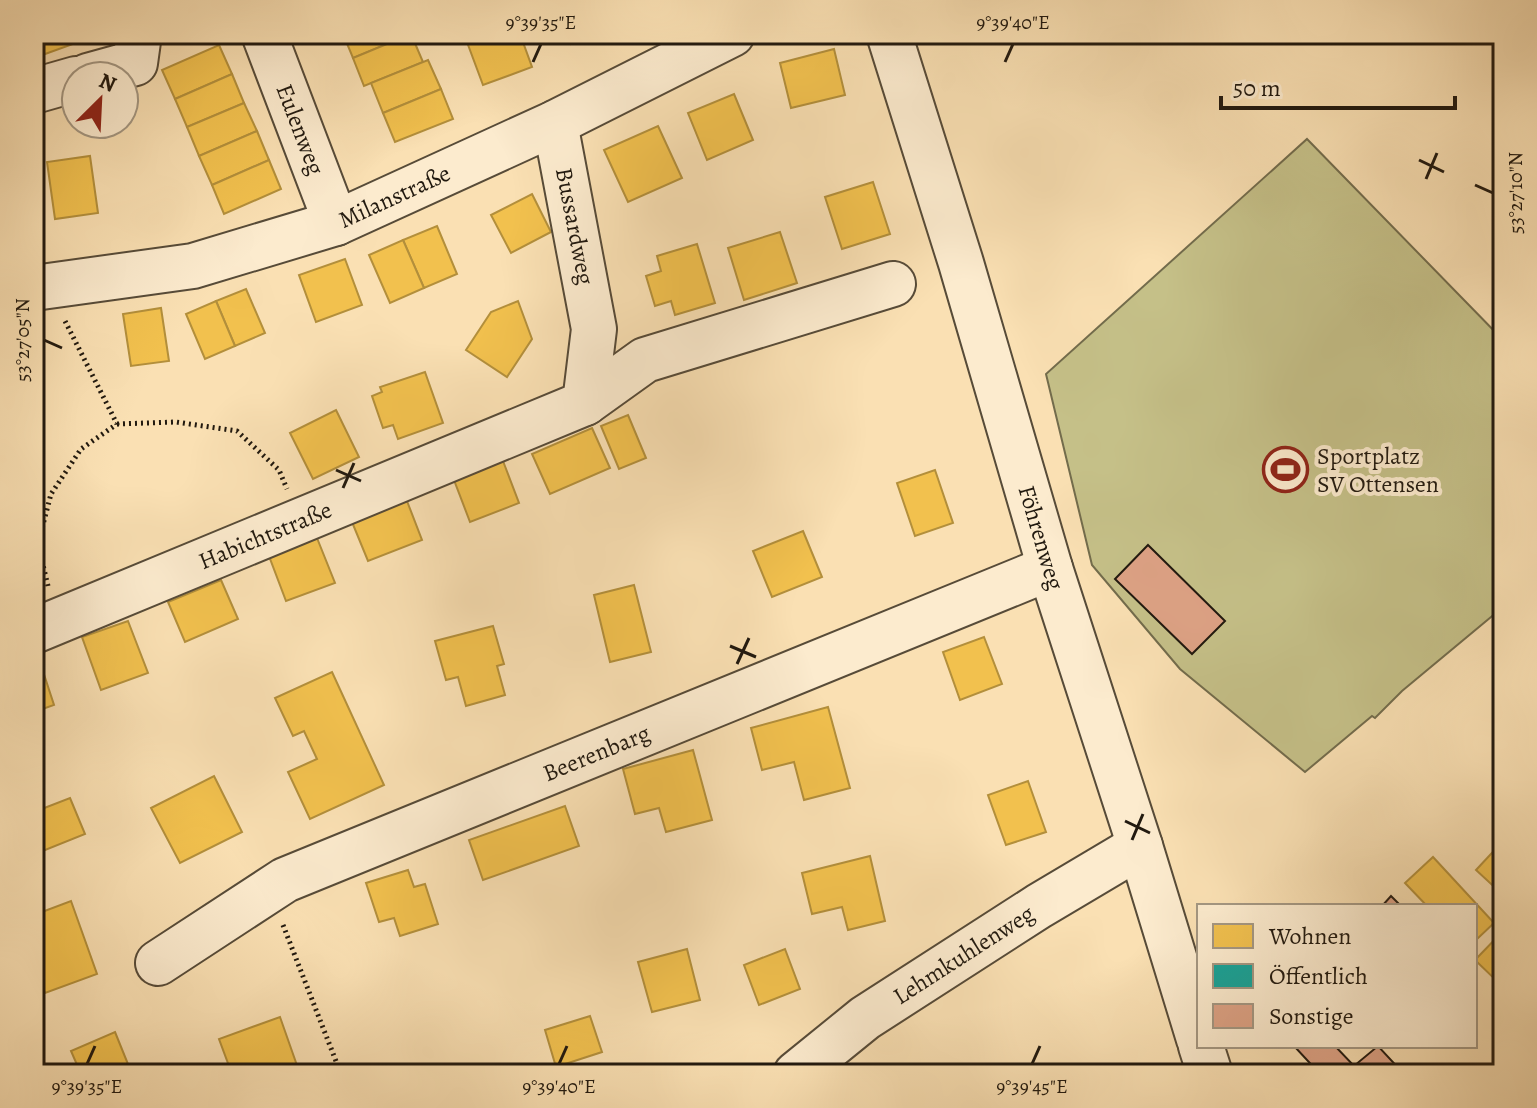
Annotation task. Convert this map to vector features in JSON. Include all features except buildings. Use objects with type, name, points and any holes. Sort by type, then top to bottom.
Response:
[{"type":"street","points":[[135,60],[139,34]]},
{"type":"street","name":"Eulenweg","points":[[264,34],[336,223]]},
{"type":"street","name":"Milanstraße","points":[[41,287],[193,266],[336,223],[555,123],[732,34]]},
{"type":"street","name":"Föhrenweg","points":[[889,34],[961,263],[1050,568],[1197,1032]]},
{"type":"street","points":[[34,91],[60,84]]},
{"type":"street","name":"Bussardweg","points":[[555,123],[594,329],[585,403]]},
{"type":"street","name":"Habichtstraße","points":[[46,626],[585,403],[645,360],[893,284]]},
{"type":"street","name":"Beerenbarg","points":[[158,963],[285,880],[1050,568]]},
{"type":"street","name":"Lehmkuhlenweg","points":[[796,1074],[865,1018],[1039,906],[1140,846]]},
{"type":"street","points":[[1202,1048],[1210,1074]]},
{"type":"path","points":[[41,287],[117,424]]},
{"type":"path","points":[[46,626],[38,544],[51,494],[81,449],[117,424],[176,422],[237,431],[279,470],[301,522]]},
{"type":"path","points":[[270,890],[341,1074]]},
{"type":"path","points":[[1488,1074],[1503,1061]]},
{"type":"shaded area","name":"Sportplatz SV Ottensen","points":[[1307,139],[1503,340],[1503,607],[1402,691],[1375,718],[1372,716],[1305,772],[1180,669],[1092,565],[1046,374]]},
{"type":"place","name":"Sportplatz SV Ottensen","points":[[1286,470]]}]
